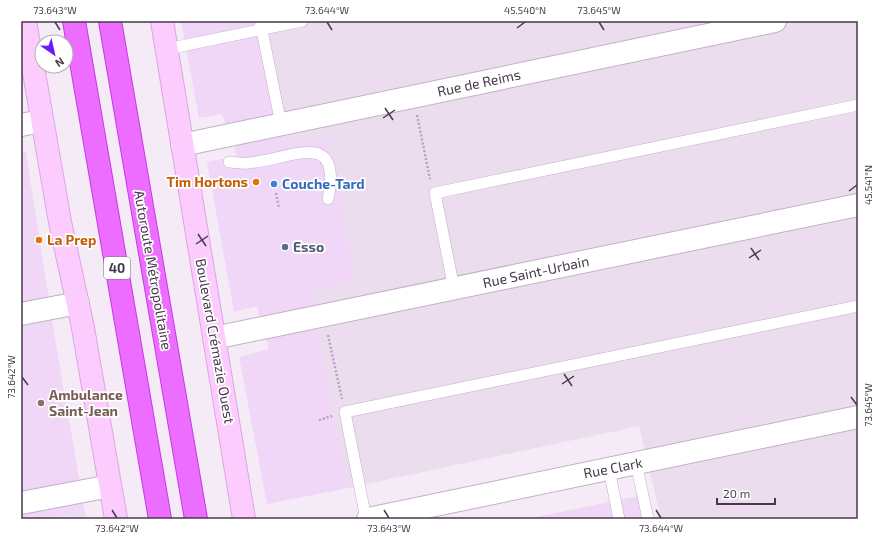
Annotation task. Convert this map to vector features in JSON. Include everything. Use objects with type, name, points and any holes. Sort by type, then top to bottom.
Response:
[{"type":"highway","name":"40","points":[[74,21],[160,519]]},
{"type":"highway","name":"Autoroute Métropolitaine","points":[[110,21],[196,519]]},
{"type":"main road","points":[[25,21],[31,123],[60,222],[78,303],[116,519]]},
{"type":"main road","name":"Boulevard Crémazie Ouest","points":[[162,21],[244,519]]},
{"type":"street","name":"Rue de Reims","points":[[182,145],[775,21]]},
{"type":"street","name":"Rue Saint-Urbain","points":[[214,338],[858,205]]},
{"type":"street","points":[[21,314],[78,303]]},
{"type":"street","name":"Rue Clark","points":[[367,519],[424,513],[609,469],[858,417]]},
{"type":"street","points":[[21,503],[110,486]]},
{"type":"lane","points":[[167,49],[261,25],[302,21]]},
{"type":"lane","points":[[261,25],[281,124]]},
{"type":"lane","points":[[454,289],[435,193],[858,105]]},
{"type":"lane","points":[[230,162],[247,163],[308,152],[321,155],[328,161],[332,177],[328,199]]},
{"type":"lane","points":[[367,519],[345,412],[858,306]]},
{"type":"lane","points":[[636,464],[648,519]]},
{"type":"lane","points":[[609,469],[618,519]]},
{"type":"path","points":[[417,112],[432,187],[435,193]]},
{"type":"path","points":[[276,193],[279,208]]},
{"type":"path","points":[[328,334],[345,412]]},
{"type":"shaded area","points":[[181,21],[266,21],[293,145],[328,138],[356,282],[310,291],[348,488],[267,504],[239,357],[269,349],[257,306],[234,312],[207,162],[237,156],[222,114],[199,118]]},
{"type":"shaded area","points":[[266,21],[858,21],[858,519],[661,519],[639,426],[348,488],[309,291],[355,282],[328,138],[293,145]]},
{"type":"shaded area","points":[[26,152],[54,332],[86,519],[21,519],[21,153]]},
{"type":"shaded area","points":[[638,496],[642,519],[527,519]]},
{"type":"shaded area","points":[[74,513],[75,519],[39,519]]},
{"type":"place","name":"Tim Hortons","points":[[256,182]]},
{"type":"place","name":"Couche-Tard","points":[[274,184]]},
{"type":"place","name":"La Prep","points":[[39,240]]},
{"type":"place","name":"Esso","points":[[285,247]]},
{"type":"place","name":"Ambulance Saint-Jean","points":[[41,403]]}]
